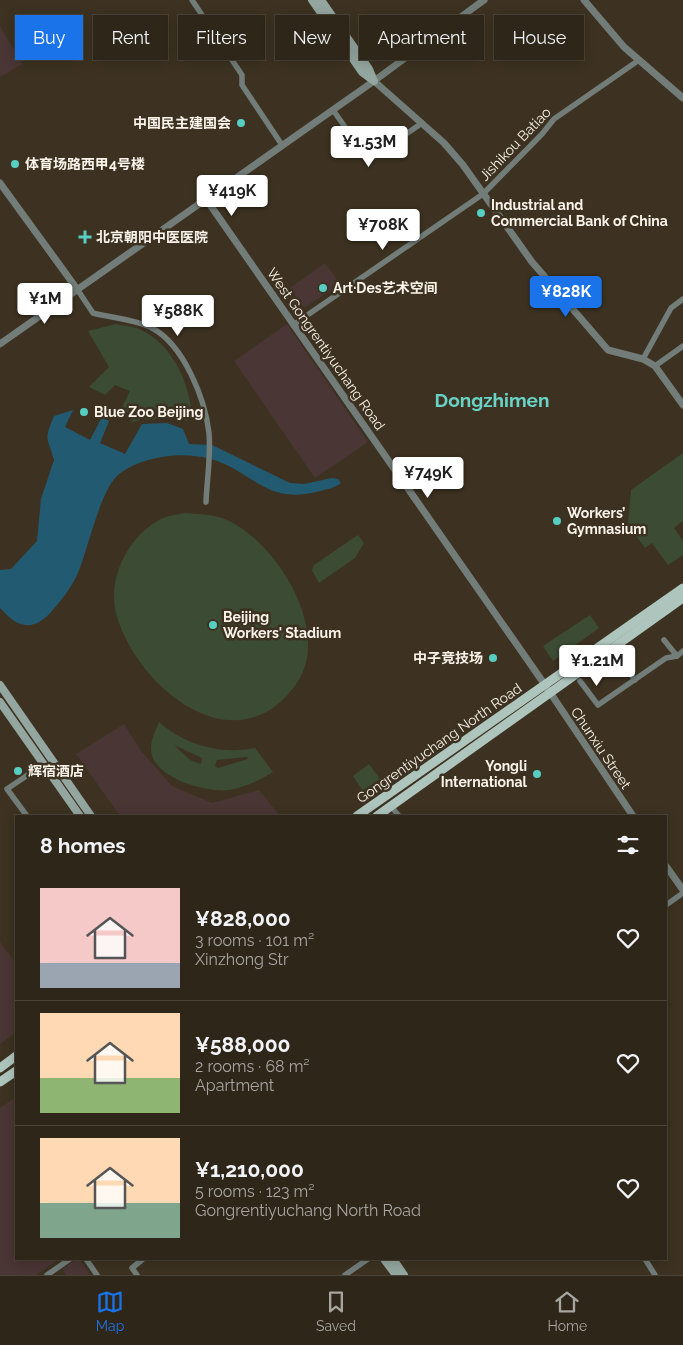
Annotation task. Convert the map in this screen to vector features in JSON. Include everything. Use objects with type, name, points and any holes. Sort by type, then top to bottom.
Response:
[{"type":"main road","points":[[312,0],[362,72],[374,81]]},
{"type":"main road","points":[[321,0],[368,68],[374,81]]},
{"type":"main road","name":"Gongrentiyuchang North Road","points":[[378,815],[683,588]]},
{"type":"main road","name":"Gongrentiyuchang North Road","points":[[359,815],[683,598]]},
{"type":"main road","points":[[0,685],[90,815]]},
{"type":"main road","points":[[0,702],[79,815]]},
{"type":"main road","points":[[0,1068],[15,1057]]},
{"type":"main road","points":[[0,1082],[15,1074]]},
{"type":"main road","points":[[385,1260],[396,1275]]},
{"type":"main road","points":[[394,1260],[404,1275]]},
{"type":"street","points":[[192,0],[242,75],[242,84],[282,145]]},
{"type":"street","points":[[0,344],[374,81],[475,3],[484,0]]},
{"type":"street","points":[[584,0],[608,30],[683,98]]},
{"type":"street","name":"Jishikou Batiao","points":[[293,325],[483,194],[542,134],[554,119],[639,60]]},
{"type":"street","points":[[374,81],[422,123],[463,165],[532,262],[608,350],[643,359],[655,366],[683,405]]},
{"type":"street","points":[[333,110],[367,158],[373,158],[422,123]]},
{"type":"street","points":[[0,183],[93,313],[151,328],[168,341],[183,360],[196,385],[209,440],[206,502]]},
{"type":"street","name":"West Gongrentiyuchang Road","points":[[206,199],[548,689]]},
{"type":"street","points":[[643,359],[672,308],[683,300]]},
{"type":"street","points":[[655,366],[683,346]]},
{"type":"street","points":[[664,640],[677,656]]},
{"type":"street","points":[[580,681],[598,704],[666,658],[677,656],[683,651]]},
{"type":"street","points":[[624,666],[635,680]]},
{"type":"street","name":"Chunxiu Street","points":[[548,689],[631,815]]},
{"type":"street","points":[[26,815],[8,789],[44,764]]},
{"type":"street","points":[[394,810],[398,815]]},
{"type":"street","points":[[667,867],[683,891],[667,904]]},
{"type":"street","points":[[47,1275],[69,1260]]},
{"type":"street","points":[[87,1260],[97,1275]]},
{"type":"street","points":[[137,1275],[132,1268],[142,1260]]},
{"type":"street","points":[[345,1275],[367,1260]]},
{"type":"street","points":[[646,1260],[655,1275]]},
{"type":"shaded area","points":[[0,26],[15,52],[15,60],[20,60],[22,64],[0,77]]},
{"type":"shaded area","points":[[325,263],[340,284],[304,308],[290,288]]},
{"type":"shaded area","points":[[287,324],[368,442],[315,478],[234,361]]},
{"type":"shaded area","points":[[124,724],[141,751],[172,786],[212,803],[259,790],[279,815],[119,815],[76,754]]},
{"type":"shaded area","points":[[0,942],[15,963],[15,1033],[0,1044]]},
{"type":"shaded area","points":[[15,1098],[15,1260],[58,1260],[36,1275],[0,1275],[0,1108]]},
{"type":"shaded area","points":[[76,1260],[80,1260],[90,1275],[66,1275],[62,1269]]},
{"type":"green space","points":[[116,324],[136,328],[151,335],[170,354],[188,391],[192,417],[187,421],[165,415],[153,420],[141,419],[131,423],[134,415],[121,409],[130,391],[115,385],[105,395],[89,387],[109,367],[88,331]]},
{"type":"green space","points":[[683,453],[683,521],[674,528],[683,541],[683,555],[668,565],[652,543],[645,548],[628,525],[631,490]]},
{"type":"green space","name":"Beijing Workers' Stadium","points":[[184,513],[222,518],[242,528],[261,544],[278,565],[292,588],[303,613],[308,638],[306,661],[297,683],[273,708],[247,719],[220,719],[194,710],[169,693],[147,670],[129,645],[117,617],[114,589],[122,561],[129,549],[137,538],[159,520]]},
{"type":"green space","points":[[358,535],[364,543],[355,558],[319,583],[312,570],[314,565]]},
{"type":"green space","points":[[590,615],[599,628],[553,661],[543,646]]},
{"type":"green space","points":[[159,722],[180,737],[204,746],[229,750],[255,748],[273,772],[253,783],[230,790],[208,789],[182,781],[169,775],[153,759],[151,745]],"holes":[[[174,745],[202,758],[201,764],[190,760]],[[247,757],[248,759],[218,768],[215,766],[217,760]]]},
{"type":"green space","points":[[369,764],[380,779],[363,791],[353,776]]},
{"type":"water","points":[[73,410],[65,427],[90,440],[102,417],[109,421],[100,443],[125,454],[142,424],[167,423],[183,429],[189,444],[212,445],[290,483],[304,484],[332,478],[338,479],[341,483],[320,491],[286,494],[261,486],[239,472],[211,459],[175,455],[139,463],[119,474],[112,482],[100,506],[77,575],[65,595],[41,621],[30,625],[21,624],[12,620],[0,608],[0,570],[11,569],[37,541],[41,499],[54,460],[48,439],[49,431],[54,416]]},
{"type":"place","name":"中国民主建国会","points":[[241,123]]},
{"type":"place","name":"体育场路西甲4号楼","points":[[15,164]]},
{"type":"place","name":"Industrial and Commercial Bank of China","points":[[481,213]]},
{"type":"place","name":"北京朝阳中医医院","points":[[85,237]]},
{"type":"place","name":"Art·Des艺术空间","points":[[323,288]]},
{"type":"place","name":"Blue Zoo Beijing","points":[[84,412]]},
{"type":"place","name":"Workers’ Gymnasium","points":[[557,521]]},
{"type":"place","name":"Beijing Workers' Stadium","points":[[213,625]]},
{"type":"place","name":"中子竞技场","points":[[493,658]]},
{"type":"place","name":"辉宿酒店","points":[[18,771]]},
{"type":"place","name":"Yongli International","points":[[537,774]]},
{"type":"district","name":"Dongzhimen","points":[[492,400]]}]
